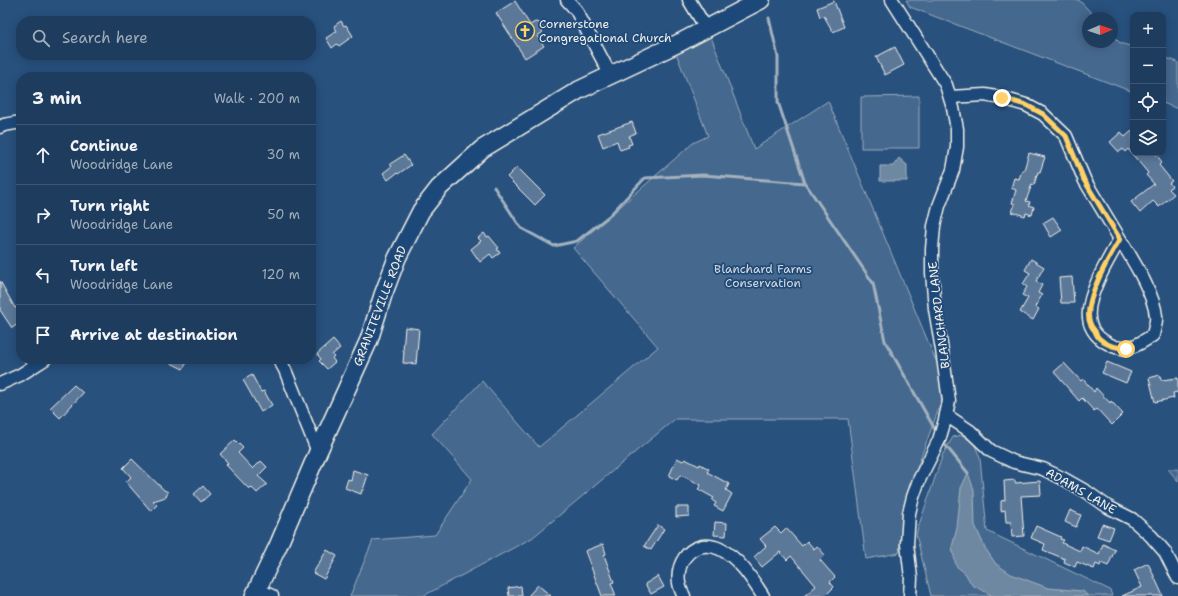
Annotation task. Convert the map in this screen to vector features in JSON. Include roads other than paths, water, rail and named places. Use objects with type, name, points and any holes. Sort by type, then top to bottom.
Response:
[{"type":"main road","name":"GRANITEVILLE ROAD","points":[[261,594],[279,543],[318,452],[369,340],[383,295],[397,258],[423,208],[439,188],[482,149],[580,90],[610,74],[681,42],[761,0]]},
{"type":"street","points":[[567,0],[576,10],[610,74]]},
{"type":"street","points":[[689,0],[706,28]]},
{"type":"street","name":"BLANCHARD LANE","points":[[892,0],[946,85],[956,122],[957,147],[954,170],[939,206],[934,226],[932,249],[935,309],[946,372],[949,401],[939,440],[917,485],[909,513],[907,544],[911,578],[910,596]]},
{"type":"street","points":[[950,97],[985,95],[1026,105],[1043,114],[1066,136],[1084,180],[1120,239],[1135,264],[1152,299],[1157,317],[1153,335],[1140,344],[1126,349],[1111,346],[1099,339],[1089,318],[1090,304],[1098,281],[1107,261],[1120,239]]},
{"type":"street","points":[[0,127],[16,123]]},
{"type":"street","points":[[0,384],[20,375],[37,364]]},
{"type":"street","points":[[281,364],[285,370],[318,452]]},
{"type":"street","name":"ADAMS LANE","points":[[946,415],[970,431],[991,450],[1014,462],[1043,469],[1064,478],[1108,507],[1132,520],[1151,536],[1165,552],[1178,578]]},
{"type":"street","points":[[684,596],[679,586],[678,577],[678,571],[682,561],[691,551],[702,547],[709,547],[719,549],[732,557],[764,596]]},
{"type":"waterway","points":[[769,18],[778,57],[778,102],[805,183],[873,283],[885,341],[937,433]]},
{"type":"waterway","points":[[494,187],[521,228],[554,246],[577,241],[609,216],[645,178],[703,175],[805,183]]},
{"type":"waterway","points":[[942,441],[968,473]]},
{"type":"place","name":"Cornerstone Congregational Church","points":[[525,31]]},
{"type":"park label","name":"Blanchard Farms Conservation","points":[[763,276]]}]
